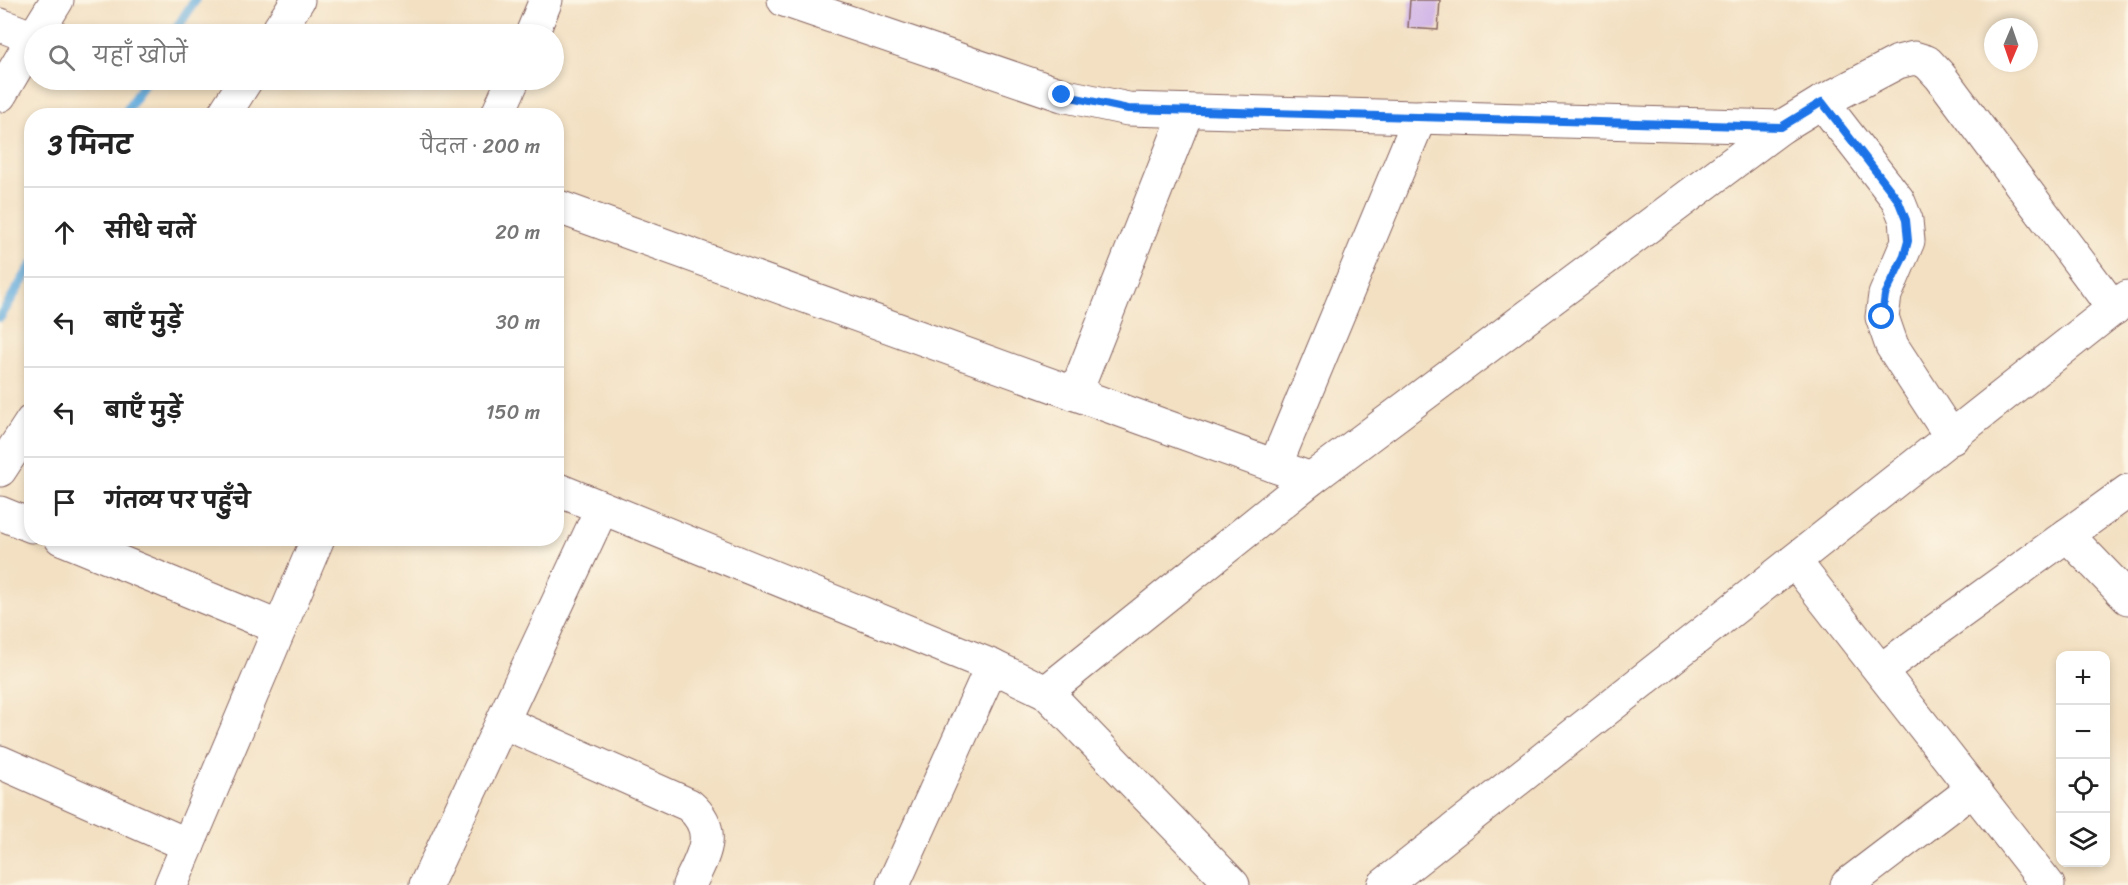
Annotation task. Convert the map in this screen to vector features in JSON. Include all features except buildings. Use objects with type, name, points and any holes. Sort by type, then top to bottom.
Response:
[{"type":"street","points":[[43,24],[57,0]]},
{"type":"street","points":[[282,24],[298,0]]},
{"type":"street","points":[[536,24],[546,0]]},
{"type":"street","points":[[784,0],[1062,95],[1128,109],[1781,127]]},
{"type":"street","points":[[0,25],[24,33]]},
{"type":"street","points":[[0,95],[24,55]]},
{"type":"street","points":[[1046,692],[1311,479],[1781,127],[1822,102],[1898,62],[1914,58],[1927,62],[2121,303],[1384,885]]},
{"type":"street","points":[[227,108],[239,90]]},
{"type":"street","points":[[501,108],[509,90]]},
{"type":"street","points":[[1822,102],[1898,200],[1906,220],[1908,241],[1904,256],[1885,295],[1882,317],[1892,346],[1952,438]]},
{"type":"street","points":[[1075,394],[1187,111]]},
{"type":"street","points":[[1275,466],[1420,117]]},
{"type":"street","points":[[564,210],[1311,479]]},
{"type":"street","points":[[0,470],[24,434]]},
{"type":"street","points":[[1881,669],[2128,491]]},
{"type":"street","points":[[564,492],[992,666],[1046,692],[1233,885]]},
{"type":"street","points":[[426,885],[602,508]]},
{"type":"street","points":[[0,513],[24,523]]},
{"type":"street","points":[[2067,535],[2128,598]]},
{"type":"street","points":[[80,546],[280,628]]},
{"type":"street","points":[[171,885],[315,546]]},
{"type":"street","points":[[1795,562],[2048,885]]},
{"type":"street","points":[[893,885],[992,666]]},
{"type":"street","points":[[503,722],[688,805],[700,815],[706,828],[706,844],[689,885]]},
{"type":"street","points":[[0,762],[188,844]]},
{"type":"street","points":[[1847,885],[1973,789]]},
{"type":"waterway","points":[[179,24],[195,0]]},
{"type":"waterway","points":[[129,108],[140,90]]},
{"type":"waterway","points":[[0,317],[24,278]]},
{"type":"route","points":[[1062,95],[1128,109],[1781,127],[1822,102],[1898,200],[1906,220],[1908,241],[1904,256],[1885,295],[1882,317]]}]
